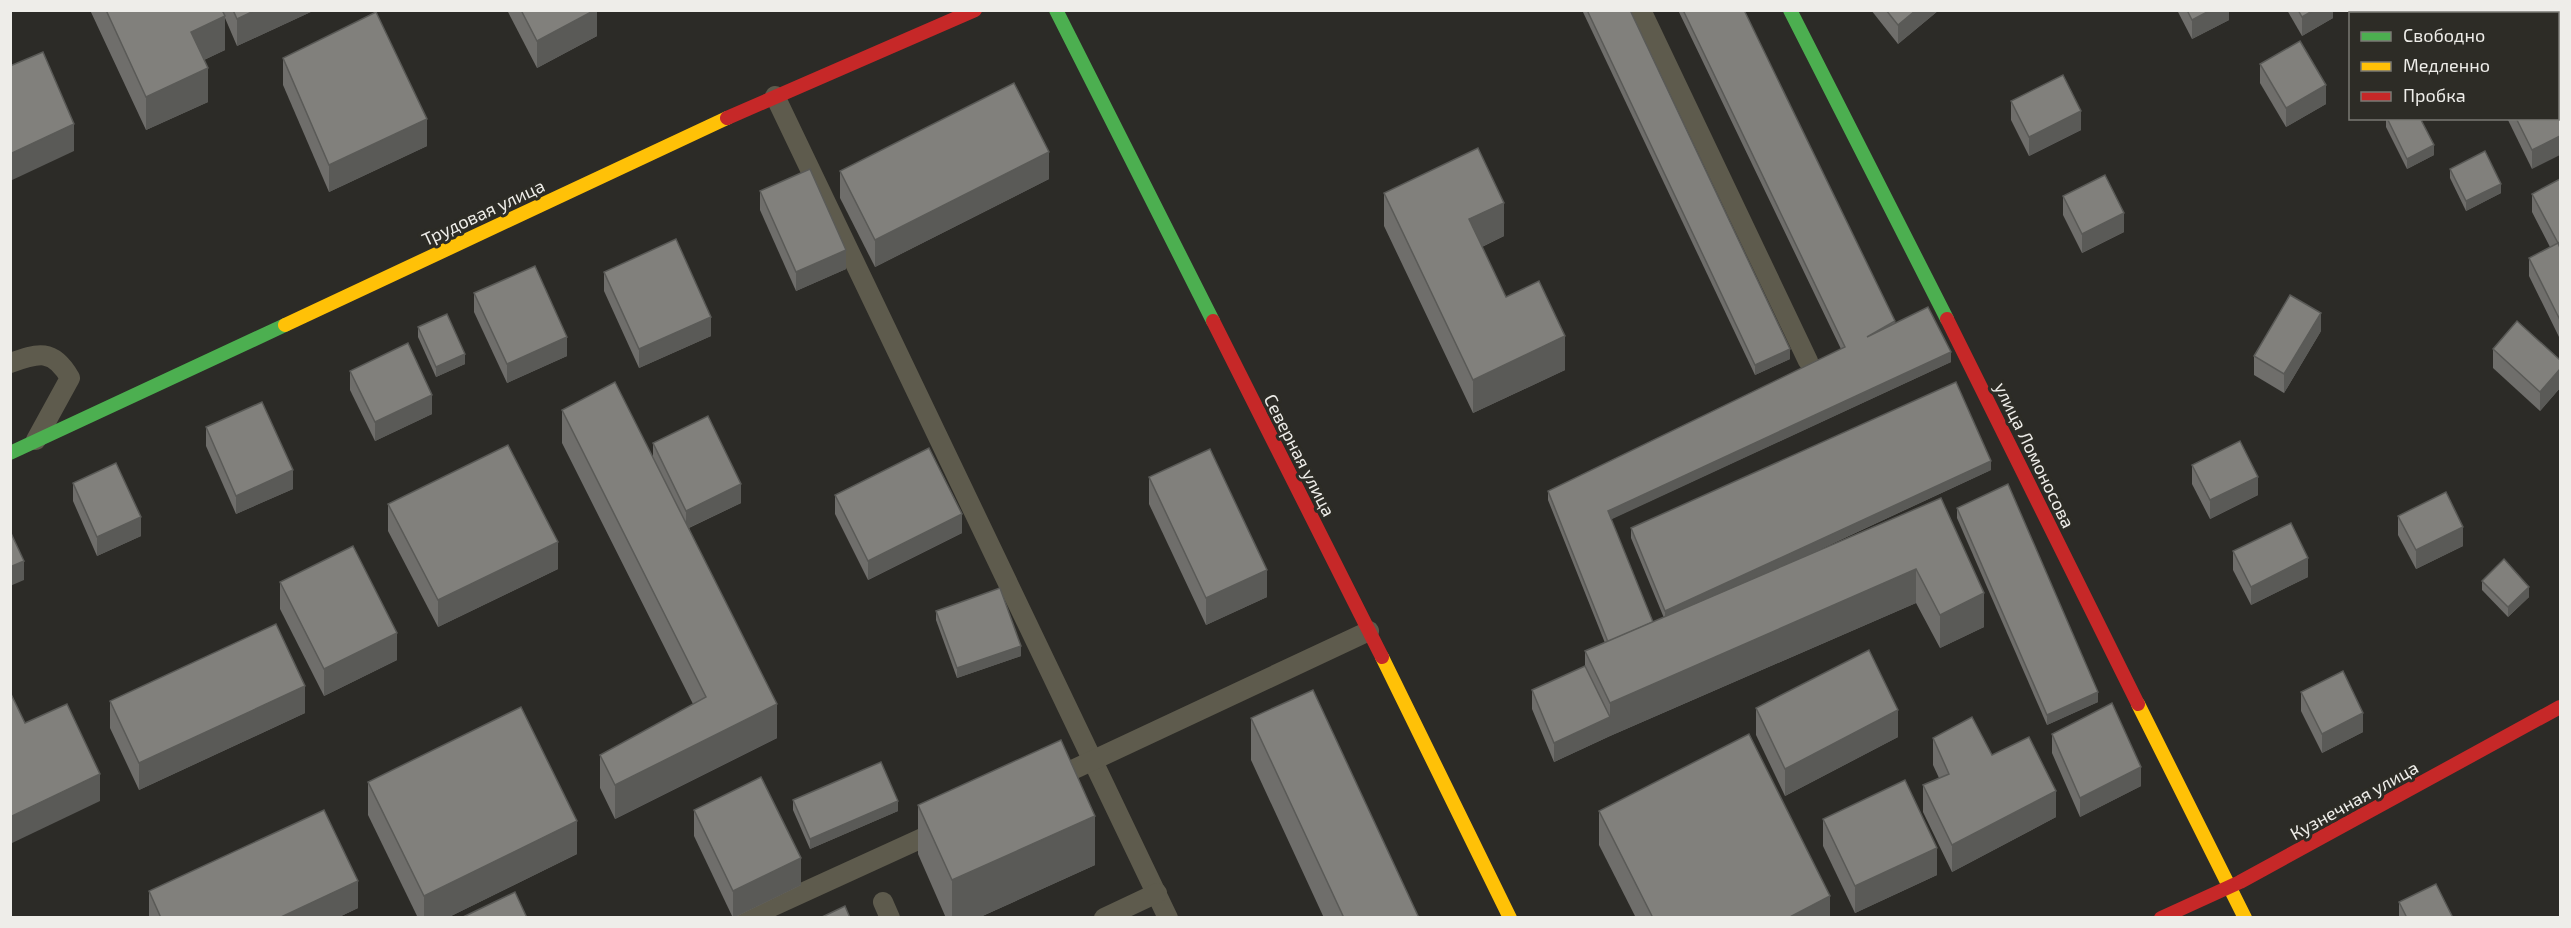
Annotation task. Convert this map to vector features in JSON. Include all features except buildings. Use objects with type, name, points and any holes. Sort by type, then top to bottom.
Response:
[{"type":"street","name":"Трудовая улица","points":[[10,453],[775,96],[975,10]]},
{"type":"street","name":"Северная улица","points":[[1056,10],[1369,631],[1510,918]]},
{"type":"street","name":"улица Ломоносова","points":[[1790,10],[1936,296],[2245,918]]},
{"type":"street","name":"Кузнечная улица","points":[[2161,918],[2230,887],[2560,707]]},
{"type":"lane","points":[[1641,10],[1808,361]]},
{"type":"lane","points":[[775,96],[1168,918]]},
{"type":"lane","points":[[10,363],[34,354],[40,355],[59,363],[70,378],[34,442]]},
{"type":"lane","points":[[1029,790],[1369,631]]},
{"type":"lane","points":[[747,918],[964,820]]},
{"type":"lane","points":[[1104,918],[1156,893]]},
{"type":"traffic: fast","points":[[1056,10],[1213,321]]},
{"type":"traffic: fast","points":[[1790,10],[1947,319]]},
{"type":"traffic: fast","points":[[10,453],[285,325]]},
{"type":"traffic: slow","points":[[285,325],[727,118]]},
{"type":"traffic: slow","points":[[1382,657],[1510,918]]},
{"type":"traffic: slow","points":[[2138,704],[2245,918]]},
{"type":"traffic: jam","points":[[727,118],[975,10]]},
{"type":"traffic: jam","points":[[1947,319],[2138,704]]},
{"type":"traffic: jam","points":[[1213,321],[1382,657]]},
{"type":"traffic: jam","points":[[2161,918],[2240,882],[2560,707]]}]
